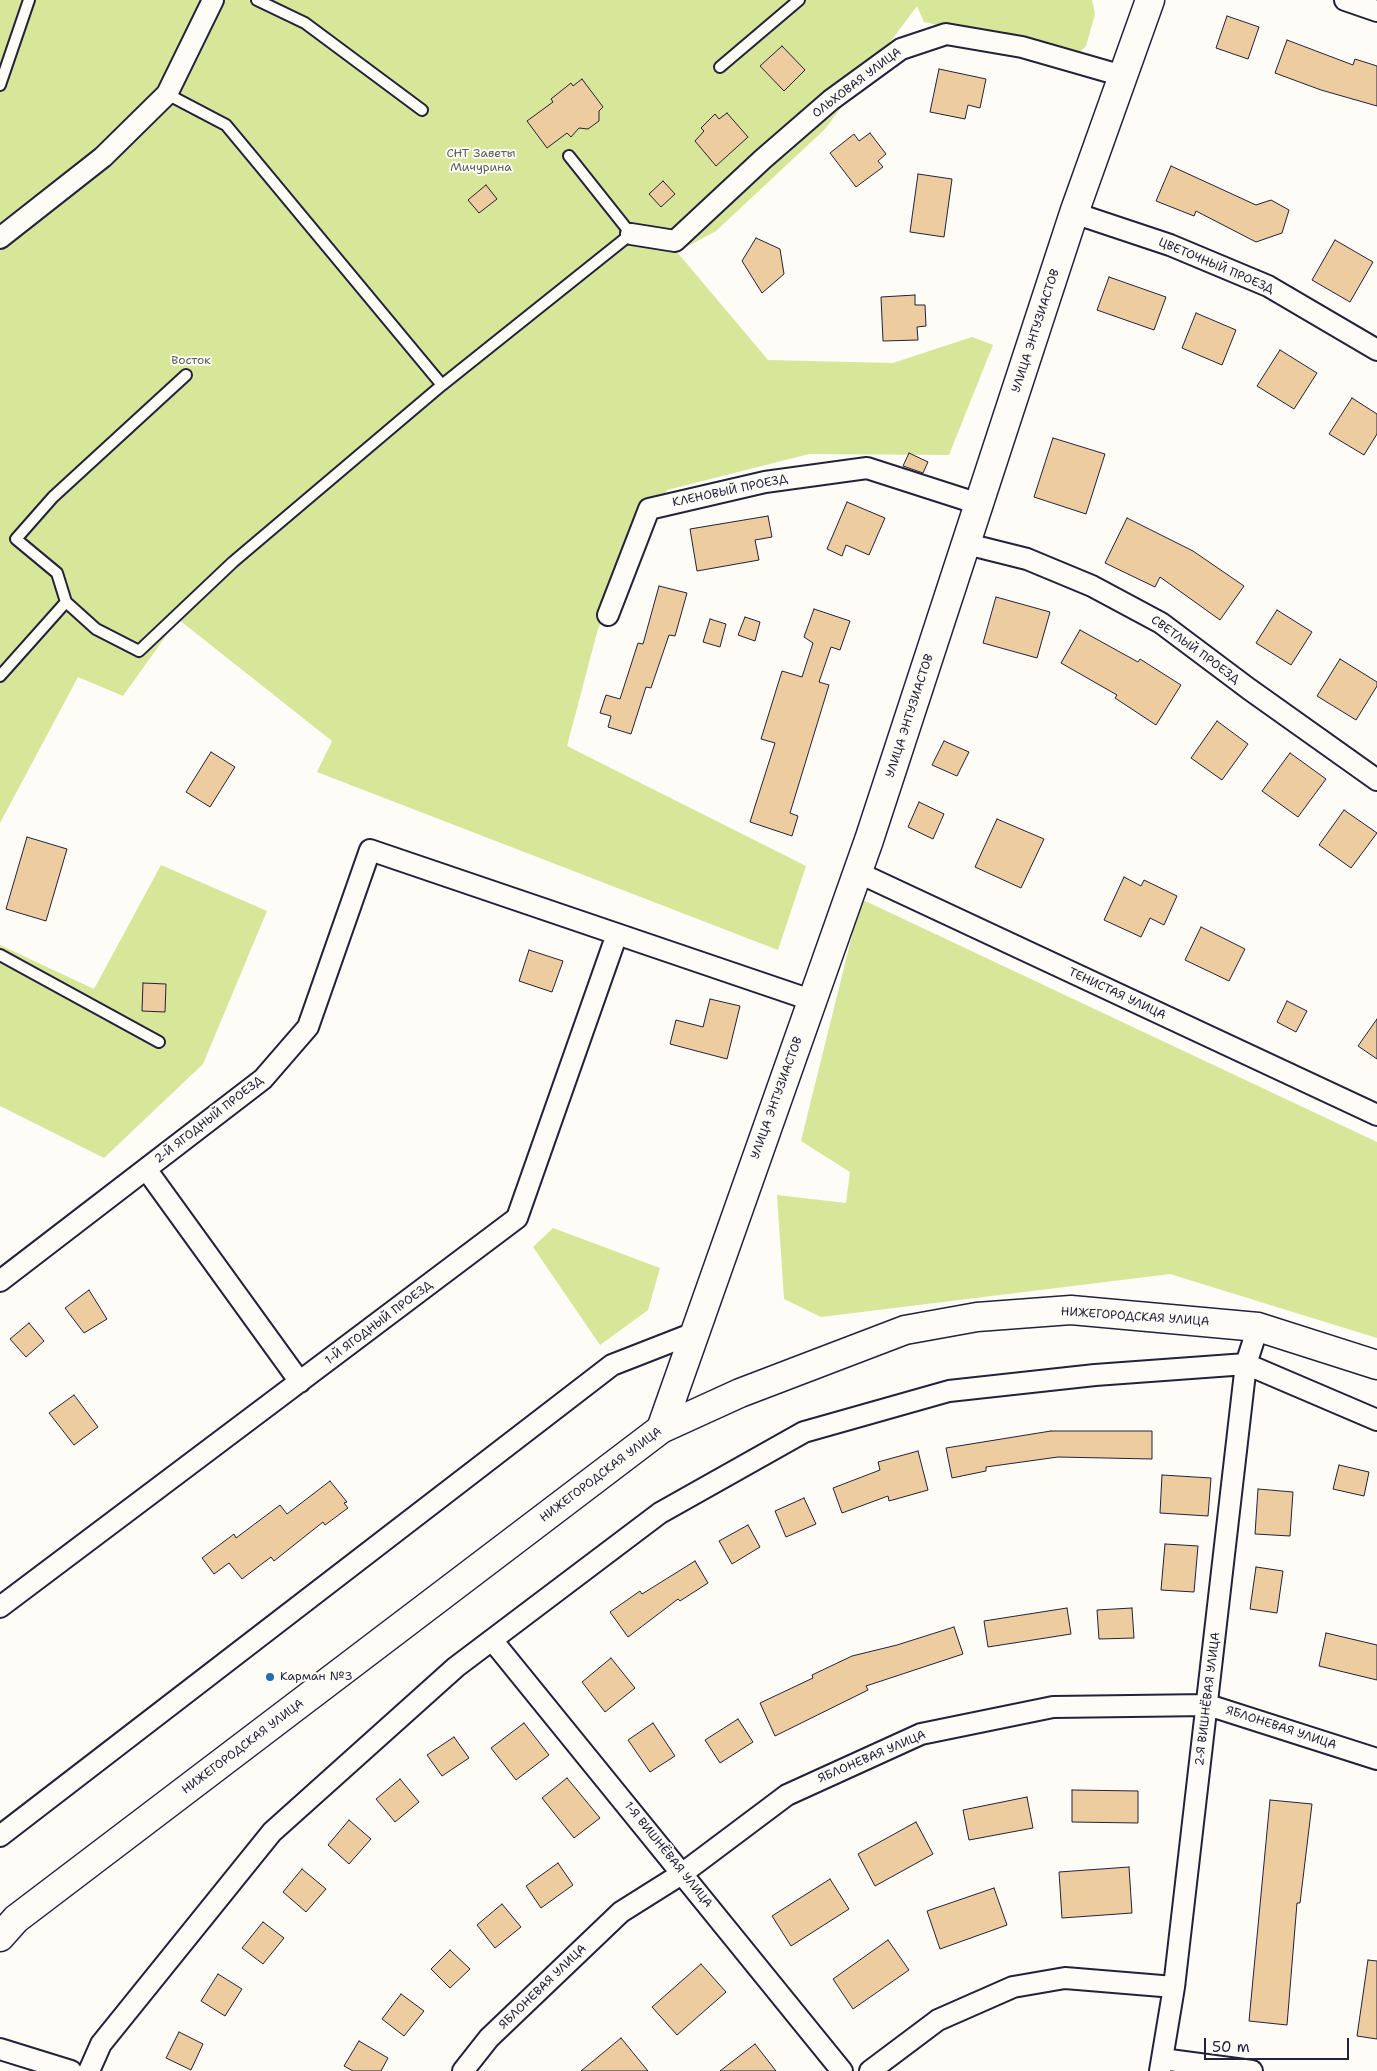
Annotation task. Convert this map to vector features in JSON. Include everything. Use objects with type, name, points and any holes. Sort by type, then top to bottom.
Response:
[{"type":"street","points":[[0,238],[103,157],[167,94],[212,0]]},
{"type":"street","points":[[1345,0],[1377,11]]},
{"type":"street","name":"УЛИЦА ЭНТУЗИАСТОВ","points":[[661,1429],[857,872],[967,544],[1074,213],[1145,8]]},
{"type":"street","name":"ОЛЬХОВАЯ УЛИЦА","points":[[631,234],[675,241],[831,100],[900,48],[946,34],[1022,47],[1123,76]]},
{"type":"street","name":"ЦВЕТОЧНЫЙ ПРОЕЗД","points":[[1074,213],[1170,245],[1268,286],[1377,350]]},
{"type":"street","name":"КЛЕНОВЫЙ ПРОЕЗД","points":[[608,615],[649,509],[765,482],[867,468],[979,504]]},
{"type":"street","name":"СВЕТЛЫЙ ПРОЕЗД","points":[[967,544],[1027,559],[1092,586],[1161,623],[1377,780]]},
{"type":"street","name":"2-Й ЯГОДНЫЙ ПРОЕЗД","points":[[0,1281],[263,1079],[308,1026],[370,850],[617,934]]},
{"type":"street","name":"ТЕНИСТАЯ УЛИЦА","points":[[857,872],[1377,1115]]},
{"type":"street","points":[[617,934],[811,1000]]},
{"type":"street","name":"1-Й ЯГОДНЫЙ ПРОЕЗД","points":[[0,1607],[518,1218],[617,934]]},
{"type":"street","points":[[146,1169],[300,1382]]},
{"type":"street","name":"НИЖЕГОРОДСКАЯ УЛИЦА","points":[[0,1937],[16,1919],[661,1429],[740,1393],[905,1330],[977,1317],[1071,1310],[1258,1327],[1377,1365]]},
{"type":"street","name":"2-Я ВИШНЁВАЯ УЛИЦА","points":[[1161,2065],[1174,1987],[1246,1364],[1258,1327]]},
{"type":"street","points":[[0,1836],[612,1365],[694,1333]]},
{"type":"street","points":[[89,2071],[101,2044],[272,1832],[456,1667],[660,1513],[804,1432],[949,1391],[1095,1375],[1246,1364],[1377,1420]]},
{"type":"street","name":"1-Я ВИШНЁВАЯ УЛИЦА","points":[[492,1640],[842,2071]]},
{"type":"street","name":"ЯБЛОНЕВАЯ УЛИЦА","points":[[464,2071],[489,2038],[621,1912],[683,1873],[787,1795],[922,1734],[1053,1707],[1208,1705],[1377,1759]]},
{"type":"street","points":[[870,2071],[938,2020],[1013,1986],[1065,1978],[1174,1987]]},
{"type":"street","points":[[0,2049],[71,2071]]},
{"type":"street","points":[[1161,2065],[1252,2071]]},
{"type":"lane","points":[[0,85],[29,0]]},
{"type":"lane","points":[[257,0],[305,23],[422,110]]},
{"type":"lane","points":[[720,67],[799,0]]},
{"type":"lane","points":[[167,94],[226,125],[442,385]]},
{"type":"lane","points":[[186,375],[53,497],[16,540],[57,573],[66,602],[96,629],[138,650],[233,562],[442,385],[631,234],[569,156]]},
{"type":"lane","points":[[0,676],[66,602]]},
{"type":"lane","points":[[0,955],[159,1042]]},
{"type":"green space","points":[[0,0],[1092,0],[1095,14],[1086,46],[1076,56],[924,22],[917,6],[825,129],[716,231],[677,252],[768,360],[893,363],[972,337],[993,345],[949,455],[809,454],[667,490],[598,629],[567,746],[806,866],[778,950],[317,772],[332,741],[178,619],[123,696],[78,677],[0,823]]},
{"type":"green space","points":[[161,865],[267,911],[203,1064],[104,1158],[0,1106],[0,945],[94,989]]},
{"type":"green space","points":[[861,899],[1377,1142],[1377,1338],[1170,1274],[821,1317],[784,1299],[777,1195],[846,1203],[850,1172],[801,1141]]},
{"type":"green space","points":[[553,1228],[660,1268],[648,1310],[600,1345],[533,1247]]},
{"type":"building","points":[[1227,16],[1259,27],[1248,59],[1216,48]]},
{"type":"building","points":[[1287,40],[1353,65],[1355,59],[1377,66],[1377,106],[1321,90],[1275,73]]},
{"type":"building","points":[[782,46],[805,70],[784,91],[760,66]]},
{"type":"building","points":[[939,69],[986,79],[980,108],[968,105],[965,119],[930,112]]},
{"type":"building","points":[[582,79],[603,107],[599,111],[599,121],[588,129],[579,128],[571,137],[567,133],[547,148],[527,121],[553,102],[551,99],[571,83],[573,86]]},
{"type":"building","points":[[727,113],[748,137],[716,166],[695,141],[704,131],[701,128],[715,114],[719,119]]},
{"type":"building","points":[[870,133],[886,154],[878,161],[883,167],[856,187],[830,153],[854,134],[859,141]]},
{"type":"building","points":[[1171,166],[1256,205],[1271,200],[1289,210],[1282,233],[1256,242],[1196,211],[1194,216],[1156,201]]},
{"type":"building","points":[[918,174],[952,179],[944,237],[910,232]]},
{"type":"building","points":[[663,181],[675,194],[661,207],[649,194]]},
{"type":"building","points":[[486,185],[497,199],[479,213],[468,200]]},
{"type":"building","points":[[756,238],[780,249],[784,274],[762,293],[742,261]]},
{"type":"building","points":[[1335,240],[1373,262],[1350,302],[1312,280]]},
{"type":"building","points":[[1109,277],[1166,297],[1154,330],[1097,310]]},
{"type":"building","points":[[915,295],[915,305],[925,305],[926,326],[917,327],[918,340],[883,341],[881,297]]},
{"type":"building","points":[[1196,313],[1236,330],[1222,365],[1182,348]]},
{"type":"building","points":[[1280,350],[1317,373],[1294,409],[1257,386]]},
{"type":"building","points":[[1352,398],[1377,414],[1377,434],[1364,455],[1329,434]]},
{"type":"building","points":[[1053,438],[1105,454],[1086,514],[1034,497]]},
{"type":"building","points":[[909,453],[928,462],[923,473],[903,466]]},
{"type":"building","points":[[847,502],[885,518],[869,555],[846,545],[842,556],[827,549]]},
{"type":"building","points":[[768,516],[772,537],[755,540],[759,560],[697,571],[690,529]]},
{"type":"building","points":[[1127,518],[1193,551],[1244,586],[1220,620],[1160,577],[1155,587],[1105,563]]},
{"type":"building","points":[[659,586],[687,593],[675,636],[669,635],[651,688],[646,687],[631,734],[608,727],[611,716],[600,713],[606,695],[620,699],[638,643],[643,644]]},
{"type":"building","points":[[996,597],[1050,612],[1037,658],[983,643]]},
{"type":"building","points":[[814,609],[850,621],[840,650],[831,647],[819,682],[829,685],[790,813],[798,816],[792,836],[750,822],[775,743],[761,739],[782,671],[802,677],[813,643],[804,637]]},
{"type":"building","points":[[1277,610],[1312,632],[1291,665],[1256,643]]},
{"type":"building","points":[[745,617],[760,622],[755,641],[738,635]]},
{"type":"building","points":[[710,619],[726,624],[720,647],[703,642]]},
{"type":"building","points":[[1080,630],[1138,662],[1140,659],[1181,685],[1156,725],[1115,698],[1117,695],[1061,663]]},
{"type":"building","points":[[1340,659],[1377,682],[1377,686],[1356,720],[1317,696]]},
{"type":"building","points":[[1217,721],[1248,744],[1222,780],[1191,758]]},
{"type":"building","points":[[944,741],[969,752],[957,776],[932,765]]},
{"type":"building","points":[[211,752],[235,767],[210,807],[186,792]]},
{"type":"building","points":[[1290,753],[1326,779],[1298,817],[1262,791]]},
{"type":"building","points":[[919,802],[944,814],[933,839],[908,827]]},
{"type":"building","points":[[1344,810],[1377,833],[1351,868],[1319,845]]},
{"type":"building","points":[[997,819],[1044,839],[1021,888],[975,867]]},
{"type":"building","points":[[27,837],[67,849],[46,921],[6,909]]},
{"type":"building","points":[[1124,877],[1141,886],[1144,880],[1177,896],[1164,925],[1150,918],[1141,937],[1104,920]]},
{"type":"building","points":[[1201,927],[1245,949],[1229,981],[1185,960]]},
{"type":"building","points":[[529,950],[563,961],[552,992],[519,981]]},
{"type":"building","points":[[143,983],[166,984],[165,1012],[142,1011]]},
{"type":"building","points":[[710,999],[740,1006],[727,1059],[670,1044],[676,1020],[703,1027]]},
{"type":"building","points":[[1287,1001],[1307,1011],[1296,1032],[1277,1022]]},
{"type":"building","points":[[1377,1019],[1377,1059],[1358,1046]]},
{"type":"building","points":[[89,1290],[107,1319],[84,1333],[65,1308]]},
{"type":"building","points":[[29,1323],[44,1341],[26,1357],[10,1339]]},
{"type":"building","points":[[74,1395],[98,1427],[74,1445],[49,1413]]},
{"type":"building","points":[[1051,1431],[1152,1431],[1152,1459],[1058,1457],[986,1467],[986,1471],[952,1478],[946,1448]]},
{"type":"building","points":[[918,1451],[928,1490],[889,1501],[888,1496],[842,1513],[833,1488],[880,1470],[878,1462]]},
{"type":"building","points":[[1339,1465],[1369,1472],[1364,1496],[1333,1489]]},
{"type":"building","points":[[1162,1475],[1211,1478],[1208,1516],[1160,1513]]},
{"type":"building","points":[[330,1481],[347,1502],[344,1503],[348,1508],[325,1525],[323,1522],[274,1561],[271,1557],[242,1579],[229,1563],[214,1574],[202,1558],[234,1534],[236,1538],[280,1505],[287,1514]]},
{"type":"building","points":[[1258,1489],[1293,1492],[1290,1536],[1255,1534]]},
{"type":"building","points":[[804,1498],[816,1524],[786,1537],[775,1511]]},
{"type":"building","points":[[748,1525],[760,1547],[732,1564],[719,1541]]},
{"type":"building","points":[[1165,1544],[1198,1546],[1194,1592],[1161,1590]]},
{"type":"building","points":[[695,1561],[708,1583],[680,1601],[678,1599],[628,1637],[610,1612],[640,1591],[642,1594]]},
{"type":"building","points":[[1256,1567],[1283,1571],[1277,1613],[1250,1609]]},
{"type":"building","points":[[1067,1608],[1071,1634],[988,1647],[984,1621]]},
{"type":"building","points":[[1132,1608],[1134,1638],[1099,1639],[1097,1610]]},
{"type":"building","points":[[954,1627],[963,1654],[866,1686],[868,1690],[775,1736],[760,1703],[813,1678],[812,1675],[852,1656],[897,1645]]},
{"type":"building","points":[[1326,1633],[1377,1645],[1377,1680],[1319,1666]]},
{"type":"building","points":[[611,1658],[635,1688],[605,1712],[582,1682]]},
{"type":"building","points":[[738,1719],[753,1742],[720,1763],[705,1740]]},
{"type":"building","points":[[524,1723],[549,1755],[516,1780],[491,1748]]},
{"type":"building","points":[[653,1723],[675,1756],[650,1772],[628,1740]]},
{"type":"building","points":[[454,1737],[469,1758],[442,1776],[427,1755]]},
{"type":"building","points":[[567,1778],[600,1818],[574,1838],[542,1798]]},
{"type":"building","points":[[400,1779],[419,1802],[395,1822],[376,1799]]},
{"type":"building","points":[[1072,1790],[1138,1791],[1138,1823],[1072,1822]]},
{"type":"building","points":[[1027,1797],[1033,1828],[969,1840],[963,1810]]},
{"type":"building","points":[[1270,1800],[1312,1804],[1300,1903],[1297,1903],[1287,2025],[1249,2021]]},
{"type":"building","points":[[349,1820],[371,1839],[349,1864],[328,1845]]},
{"type":"building","points":[[916,1822],[933,1854],[875,1886],[858,1854]]},
{"type":"building","points":[[558,1863],[573,1885],[541,1908],[526,1886]]},
{"type":"building","points":[[1129,1867],[1132,1913],[1062,1918],[1059,1872]]},
{"type":"building","points":[[302,1869],[326,1889],[306,1912],[283,1892]]},
{"type":"building","points":[[830,1879],[849,1909],[791,1946],[772,1916]]},
{"type":"building","points":[[994,1888],[1007,1925],[940,1949],[927,1911]]},
{"type":"building","points":[[502,1904],[521,1927],[495,1948],[477,1925]]},
{"type":"building","points":[[263,1922],[284,1938],[263,1964],[242,1948]]},
{"type":"building","points":[[888,1940],[909,1970],[853,2009],[833,1979]]},
{"type":"building","points":[[450,1950],[470,1969],[450,1988],[431,1969]]},
{"type":"building","points":[[1368,1960],[1377,1961],[1377,2039],[1357,2036]]},
{"type":"building","points":[[701,1964],[726,1992],[677,2035],[652,2007]]},
{"type":"building","points":[[218,1974],[242,1989],[225,2016],[201,2001]]},
{"type":"building","points":[[401,1994],[424,2011],[404,2036],[382,2019]]},
{"type":"building","points":[[179,2032],[203,2044],[191,2070],[166,2058]]},
{"type":"building","points":[[621,2038],[648,2071],[581,2071]]},
{"type":"building","points":[[359,2041],[388,2058],[381,2071],[353,2071],[344,2066]]},
{"type":"building","points":[[755,2044],[776,2071],[720,2071]]},
{"type":"place","name":"Карман №3","points":[[270,1677]]},
{"type":"park label","name":"СНТ Заветы Мичурина","points":[[481,161]]},
{"type":"park label","name":"Восток","points":[[191,361]]}]
